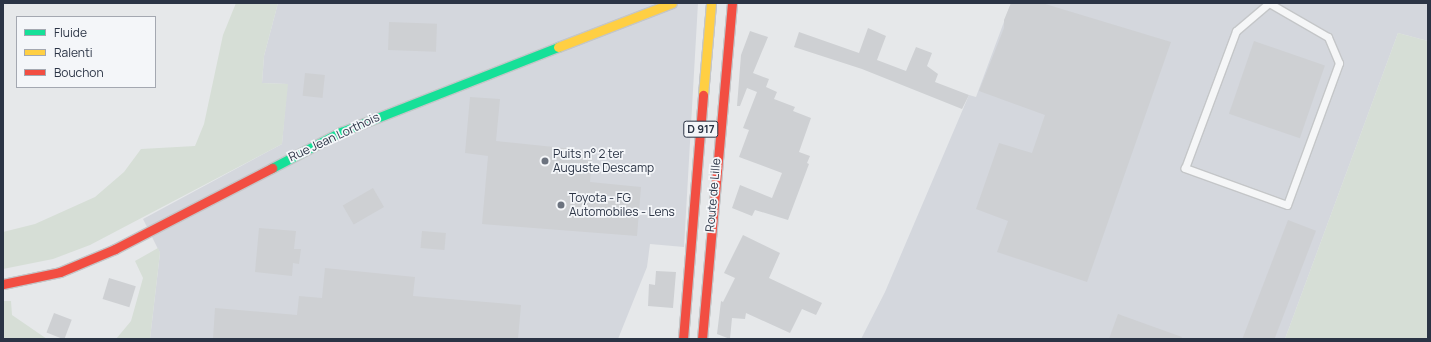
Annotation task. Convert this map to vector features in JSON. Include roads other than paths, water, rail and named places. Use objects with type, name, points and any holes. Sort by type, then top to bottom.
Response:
[{"type":"street","name":"Rue Jean Lorthois","points":[[3,284],[67,269],[115,249],[341,132],[672,3]]},
{"type":"street","name":"Route de Lille","points":[[683,339],[711,3]]},
{"type":"street","name":"Route de Lille","points":[[702,339],[732,3]]},
{"type":"lane","points":[[1269,3],[1328,37],[1339,63],[1287,205],[1185,168],[1236,31],[1269,3]]},
{"type":"lane","points":[[705,174],[704,200],[712,214]]},
{"type":"lane","points":[[690,256],[695,276],[691,339]]},
{"type":"place","name":"Puits n° 2 ter Auguste Descamp","points":[[545,161]]},
{"type":"place","name":"Toyota - FG Automobiles - Lens","points":[[561,205]]}]
